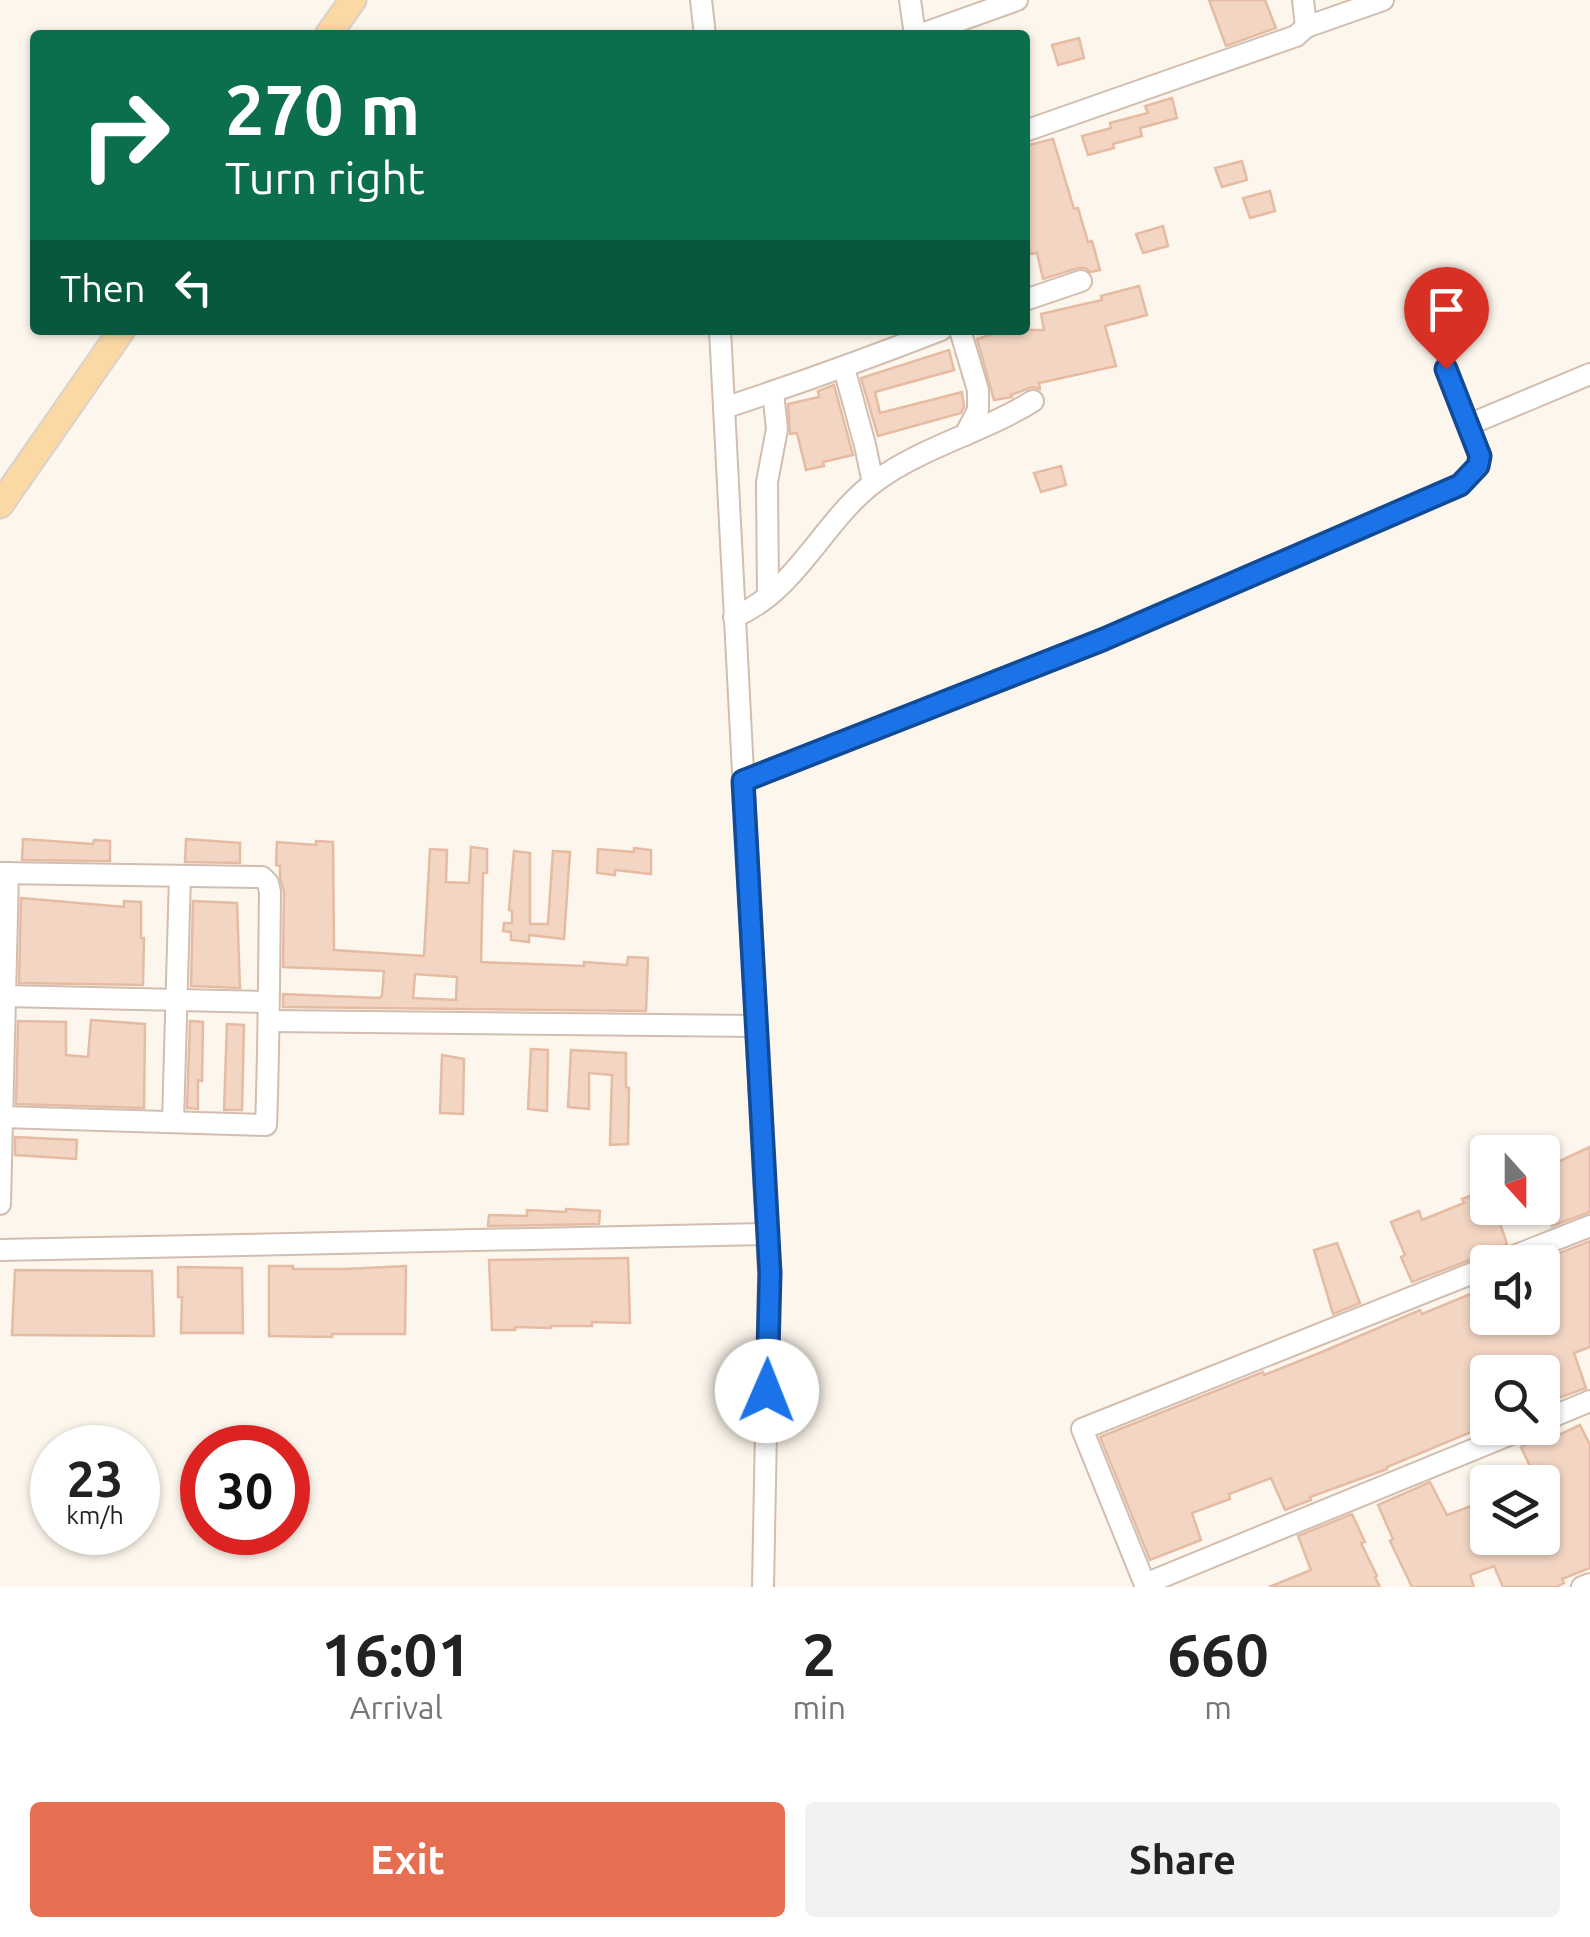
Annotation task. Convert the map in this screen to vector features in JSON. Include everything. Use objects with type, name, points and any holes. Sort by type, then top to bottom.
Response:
[{"type":"main road","points":[[332,30],[353,0]]},
{"type":"main road","points":[[0,506],[119,335]]},
{"type":"street","points":[[700,0],[703,30]]},
{"type":"street","points":[[910,0],[916,30]]},
{"type":"street","points":[[931,30],[1017,0]]},
{"type":"street","points":[[1303,0],[1306,27]]},
{"type":"street","points":[[1030,129],[1296,36],[1306,27],[1383,0]]},
{"type":"street","points":[[1030,298],[1082,282]]},
{"type":"street","points":[[720,335],[770,1273],[763,1587]]},
{"type":"street","points":[[724,408],[927,335]]},
{"type":"street","points":[[962,335],[978,390],[978,410],[965,435]]},
{"type":"street","points":[[844,368],[873,483]]},
{"type":"street","points":[[743,781],[1102,640],[1460,485],[1478,466],[1480,456],[1446,369]]},
{"type":"street","points":[[1468,425],[1590,374]]},
{"type":"street","points":[[768,595],[767,482],[777,429],[774,392]]},
{"type":"street","points":[[734,617],[749,611],[798,568],[873,483],[900,465],[1033,401]]},
{"type":"street","points":[[0,1204],[4,873],[266,879],[270,892],[266,1125],[2,1117]]},
{"type":"street","points":[[174,1122],[180,876]]},
{"type":"street","points":[[5,996],[177,1000],[269,1011],[756,1026]]},
{"type":"street","points":[[1542,1245],[1590,1226]]},
{"type":"street","points":[[0,1250],[767,1234]]},
{"type":"street","points":[[1470,1274],[1082,1429],[1145,1585],[1485,1445]]},
{"type":"street","points":[[1560,1416],[1588,1407]]},
{"type":"street","points":[[1582,1587],[1590,1584]]},
{"type":"building","points":[[1209,0],[1265,0],[1276,28],[1226,46]]},
{"type":"building","points":[[1079,38],[1084,58],[1058,65],[1052,45]]},
{"type":"building","points":[[1172,98],[1177,118],[1140,128],[1142,136],[1088,155],[1082,136],[1111,128],[1110,123],[1148,113],[1145,106]]},
{"type":"building","points":[[1053,139],[1074,209],[1078,208],[1100,270],[1078,268],[1043,279],[1037,253],[1030,254],[1030,145]]},
{"type":"building","points":[[1242,161],[1247,180],[1222,187],[1215,168]]},
{"type":"building","points":[[1270,191],[1275,211],[1250,218],[1243,198]]},
{"type":"building","points":[[1163,226],[1168,246],[1143,253],[1136,234]]},
{"type":"building","points":[[1139,286],[1147,315],[1105,326],[1116,366],[1039,383],[1040,389],[1032,387],[994,400],[977,339],[989,335],[1030,335],[1030,330],[1044,330],[1041,314],[1102,300],[1101,296]]},
{"type":"building","points":[[949,350],[954,370],[875,392],[880,413],[962,392],[961,413],[878,436],[861,378]]},
{"type":"building","points":[[834,385],[853,455],[806,470],[797,433],[790,434],[788,404],[819,397],[818,391]]},
{"type":"building","points":[[1061,466],[1066,485],[1041,492],[1034,473]]},
{"type":"building","points":[[23,839],[93,844],[94,840],[110,841],[110,861],[22,860]]},
{"type":"building","points":[[186,839],[240,843],[240,863],[185,862]]},
{"type":"building","points":[[316,841],[333,842],[334,950],[424,956],[430,849],[447,850],[446,882],[469,883],[471,847],[487,849],[481,962],[627,965],[628,957],[648,958],[646,1011],[283,1007],[283,994],[380,998],[382,995],[384,971],[283,967],[284,892],[280,866],[276,865],[277,842],[316,845]],"holes":[[[415,974],[457,977],[456,1000],[413,998]]]},
{"type":"building","points":[[634,848],[651,850],[651,874],[615,870],[615,875],[597,873],[598,849],[634,852]]},
{"type":"building","points":[[514,851],[530,853],[530,924],[548,924],[553,851],[570,852],[564,939],[529,935],[529,942],[511,940],[511,932],[503,931],[504,923],[512,923],[509,910]]},
{"type":"building","points":[[21,898],[124,907],[124,901],[141,902],[143,985],[19,983]]},
{"type":"building","points":[[193,901],[237,903],[240,988],[191,986]]},
{"type":"building","points":[[91,1020],[145,1024],[144,1108],[16,1104],[18,1021],[66,1022],[66,1055],[88,1057]]},
{"type":"building","points":[[190,1021],[203,1022],[198,1109],[187,1108]]},
{"type":"building","points":[[227,1024],[244,1025],[242,1110],[224,1110]]},
{"type":"building","points":[[531,1049],[548,1050],[547,1111],[528,1109]]},
{"type":"building","points":[[571,1050],[626,1053],[628,1144],[610,1145],[612,1075],[589,1073],[589,1109],[568,1107]]},
{"type":"building","points":[[442,1055],[464,1059],[463,1114],[440,1113]]},
{"type":"building","points":[[15,1137],[77,1140],[76,1159],[15,1155]]},
{"type":"building","points":[[1590,1147],[1590,1212],[1560,1223],[1560,1161]]},
{"type":"building","points":[[1470,1196],[1470,1225],[1501,1225],[1507,1244],[1470,1245],[1470,1260],[1412,1282],[1391,1222],[1419,1211],[1422,1220],[1464,1203],[1462,1199]]},
{"type":"building","points":[[527,1210],[600,1211],[599,1224],[488,1226],[489,1215],[527,1216]]},
{"type":"building","points":[[1590,1241],[1590,1347],[1574,1353],[1586,1388],[1560,1397],[1560,1355],[1470,1355],[1470,1432],[1285,1510],[1271,1478],[1229,1494],[1230,1499],[1192,1513],[1201,1540],[1150,1560],[1100,1437],[1420,1310],[1422,1314],[1470,1294],[1470,1335],[1560,1335],[1560,1253]]},
{"type":"building","points":[[1337,1243],[1360,1303],[1333,1314],[1314,1250]]},
{"type":"building","points":[[628,1258],[630,1323],[492,1330],[489,1260]]},
{"type":"building","points":[[269,1266],[406,1266],[405,1334],[269,1336]]},
{"type":"building","points":[[178,1267],[242,1268],[243,1333],[181,1333]]},
{"type":"building","points":[[15,1270],[152,1271],[154,1336],[12,1335]]},
{"type":"building","points":[[1580,1425],[1590,1445],[1590,1568],[1562,1579],[1564,1583],[1556,1587],[1503,1587],[1494,1566],[1470,1575],[1474,1587],[1412,1587],[1378,1505],[1430,1482],[1447,1515],[1470,1506],[1470,1555],[1560,1555],[1560,1465],[1529,1465],[1521,1447],[1560,1445],[1560,1434]]},
{"type":"building","points":[[1352,1514],[1380,1587],[1269,1587],[1311,1570],[1298,1536]]},
{"type":"route","points":[[767,1391],[770,1273],[743,781],[1102,640],[1460,485],[1478,466],[1480,456],[1446,369]]}]
